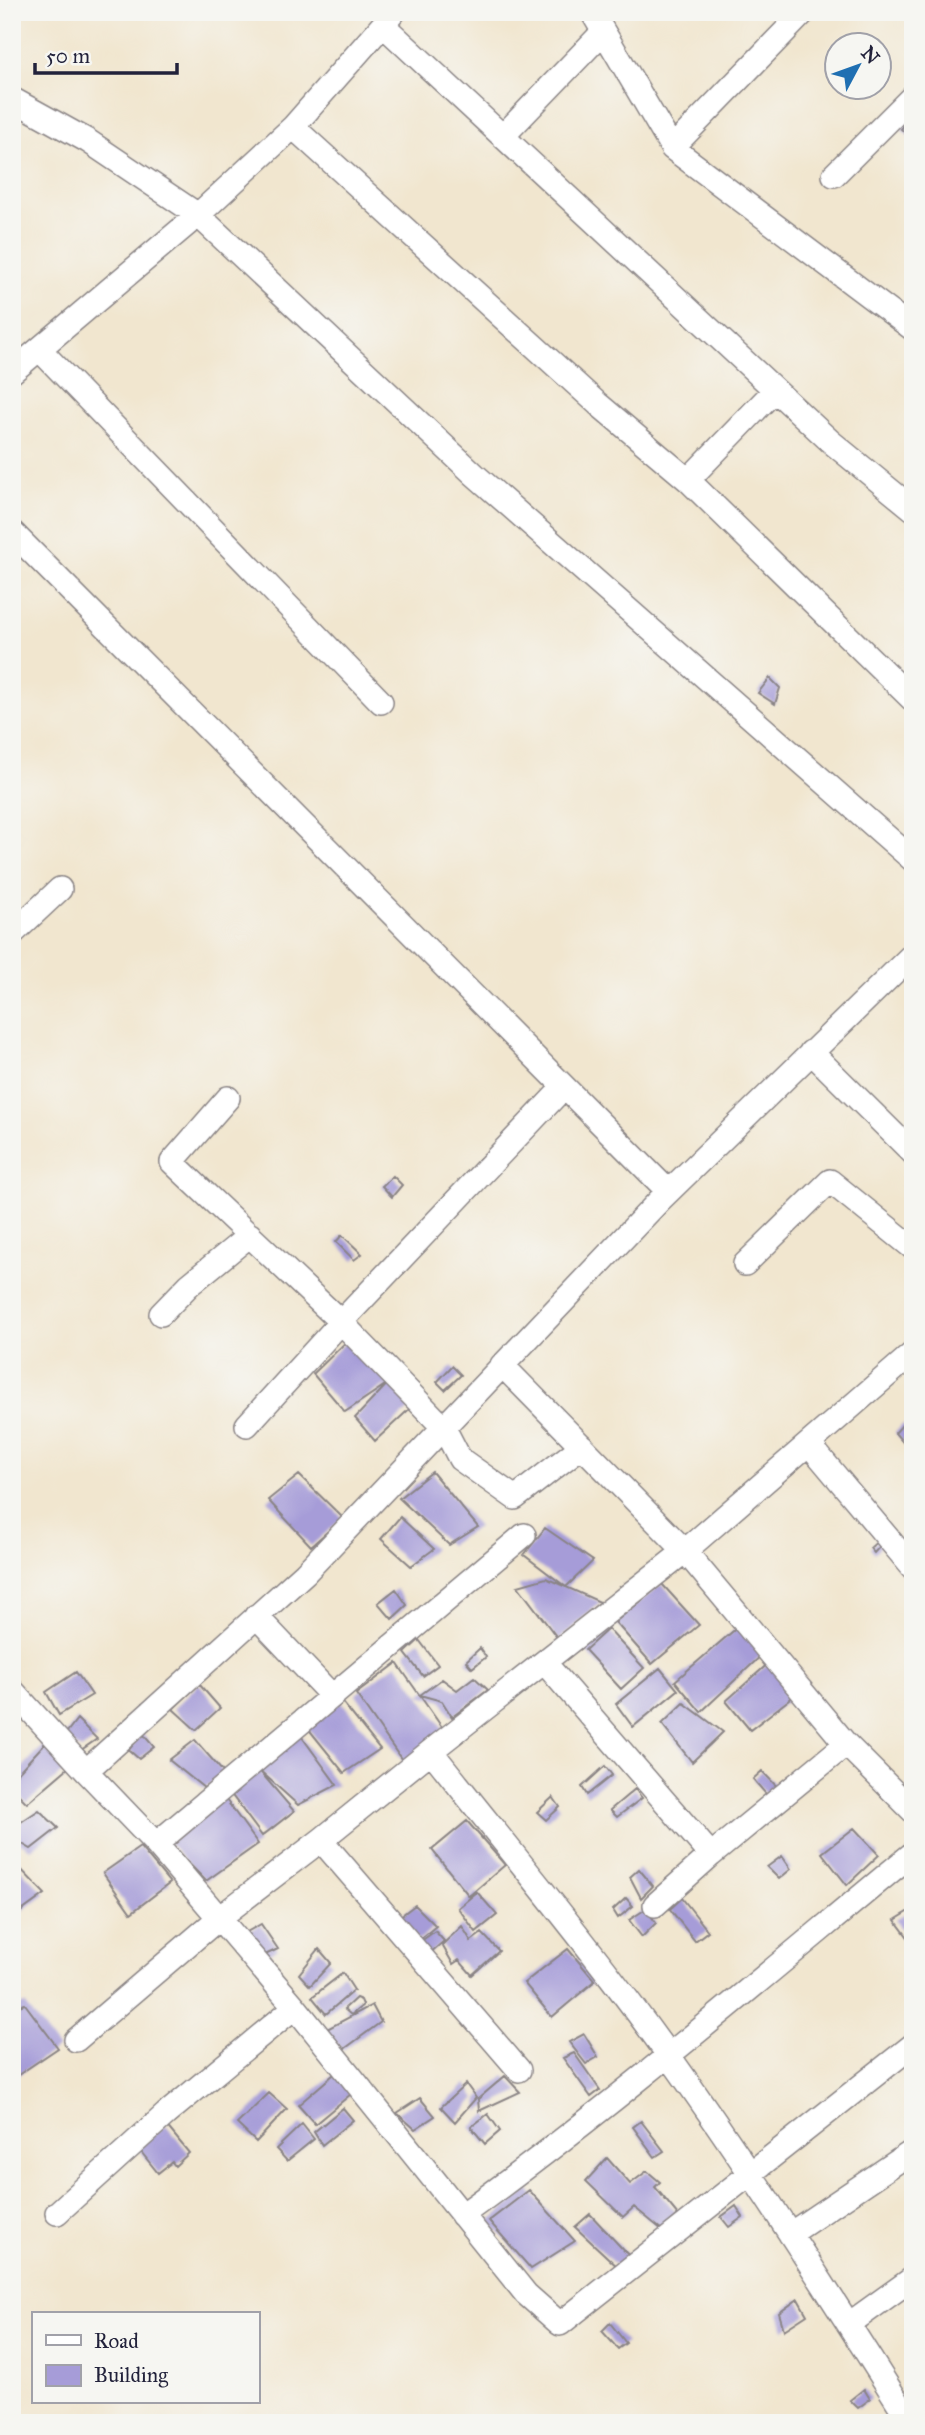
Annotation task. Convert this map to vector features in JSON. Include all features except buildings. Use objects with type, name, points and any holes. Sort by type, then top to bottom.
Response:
[{"type":"street","points":[[672,148],[804,12]]},
{"type":"street","points":[[12,372],[198,215],[293,127],[388,18],[503,136],[830,441],[913,509]]},
{"type":"street","points":[[503,136],[598,22],[672,148],[913,329]]},
{"type":"street","points":[[834,175],[913,96]]},
{"type":"street","points":[[12,99],[88,141],[198,215],[475,475],[913,860]]},
{"type":"street","points":[[293,127],[598,404],[688,481],[913,700]]},
{"type":"street","points":[[40,350],[381,702]]},
{"type":"street","points":[[688,481],[775,390]]},
{"type":"street","points":[[12,531],[668,1191]]},
{"type":"street","points":[[12,934],[60,889]]},
{"type":"street","points":[[86,1771],[305,1573],[668,1191],[913,954]]},
{"type":"street","points":[[811,1052],[913,1153]]},
{"type":"street","points":[[247,1425],[564,1087]]},
{"type":"street","points":[[228,1097],[172,1161],[341,1322],[444,1428],[460,1459],[515,1498],[582,1446]]},
{"type":"street","points":[[745,1264],[830,1181],[913,1248]]},
{"type":"street","points":[[161,1314],[189,1285],[250,1235]]},
{"type":"street","points":[[76,2040],[219,1918],[685,1551],[913,1353]]},
{"type":"street","points":[[502,1365],[685,1551],[846,1744],[913,1811]]},
{"type":"street","points":[[809,1444],[913,1567]]},
{"type":"street","points":[[156,1844],[524,1535]]},
{"type":"street","points":[[256,1616],[332,1696]]},
{"type":"street","points":[[544,1662],[711,1854]]},
{"type":"street","points":[[12,1689],[156,1844],[295,2007],[526,2294],[560,2323],[913,2045]]},
{"type":"street","points":[[655,1905],[711,1854],[846,1744]]},
{"type":"street","points":[[431,1751],[629,2002],[668,2056],[752,2174],[911,2418]]},
{"type":"street","points":[[321,1840],[519,2070]]},
{"type":"street","points":[[462,2215],[558,2144],[668,2056],[913,1853]]},
{"type":"street","points":[[57,2213],[166,2115],[295,2007]]},
{"type":"street","points":[[790,2234],[913,2151]]},
{"type":"street","points":[[849,2324],[913,2278]]}]
